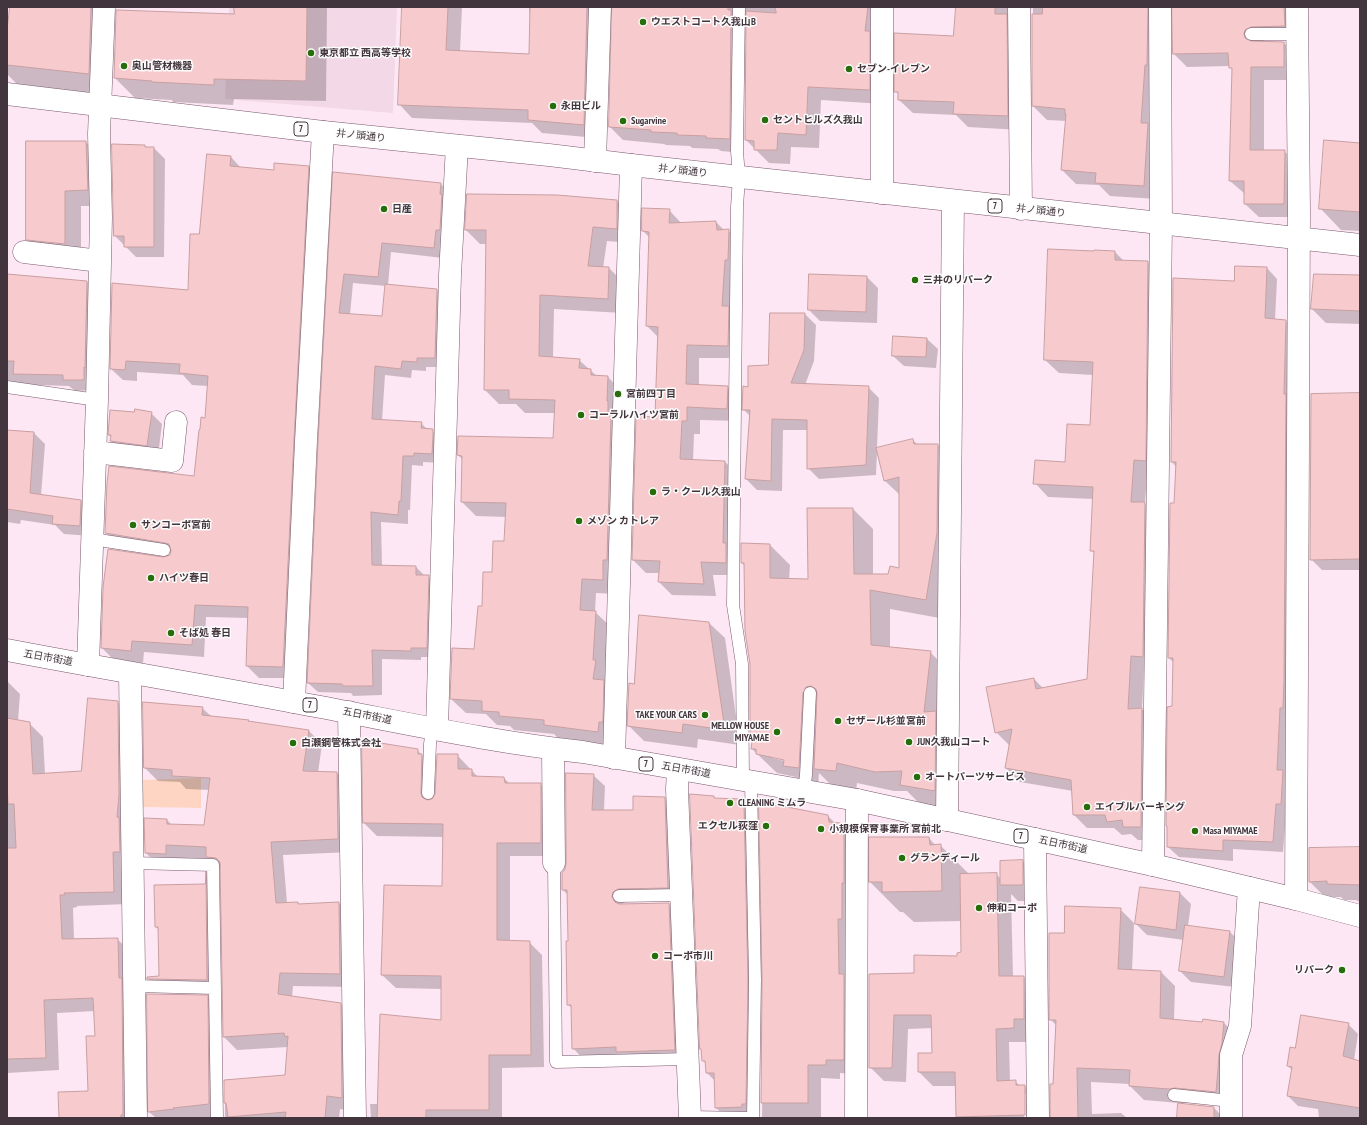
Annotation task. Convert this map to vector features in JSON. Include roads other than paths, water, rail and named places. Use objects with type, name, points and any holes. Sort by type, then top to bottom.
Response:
[{"type":"street","points":[[88,665],[97,400],[101,216],[99,134],[104,7]]},
{"type":"street","points":[[595,161],[600,7]]},
{"type":"street","points":[[882,7],[882,193]]},
{"type":"street","points":[[1019,7],[1021,209]]},
{"type":"street","points":[[1153,865],[1161,223],[1160,7]]},
{"type":"street","points":[[1296,899],[1299,238],[1296,34],[1297,7]]},
{"type":"street","name":"井ノ頭通り","points":[[7,94],[323,132],[549,155],[1021,209],[1360,245]]},
{"type":"street","points":[[294,702],[306,441],[323,132]]},
{"type":"street","points":[[435,729],[450,275],[457,146]]},
{"type":"street","points":[[614,758],[630,165]]},
{"type":"street","points":[[947,820],[953,201]]},
{"type":"street","points":[[24,252],[100,261]]},
{"type":"street","points":[[95,452],[172,461],[176,422]]},
{"type":"street","name":"五日市街道","points":[[7,650],[350,712],[435,729],[857,800],[1153,865],[1360,916]]},
{"type":"street","points":[[130,673],[136,1118]]},
{"type":"street","points":[[350,712],[355,1118]]},
{"type":"street","points":[[553,749],[554,863]]},
{"type":"street","points":[[678,770],[677,789],[690,1118]]},
{"type":"street","points":[[856,1118],[857,800]]},
{"type":"street","points":[[1035,839],[1038,1118]]},
{"type":"street","points":[[1231,1110],[1231,1055],[1240,1026],[1249,888]]},
{"type":"lane","points":[[739,7],[737,151],[739,177],[736,207],[734,605],[742,664],[755,980],[753,1118]]},
{"type":"lane","points":[[1251,34],[1296,34]]},
{"type":"lane","points":[[7,387],[97,400]]},
{"type":"lane","points":[[92,539],[164,550]]},
{"type":"lane","points":[[804,791],[810,693]]},
{"type":"lane","points":[[428,793],[430,744],[435,729]]},
{"type":"lane","points":[[132,863],[213,865],[217,1118]]},
{"type":"lane","points":[[554,863],[556,1062],[688,1059]]},
{"type":"lane","points":[[619,896],[681,895]]},
{"type":"lane","points":[[135,986],[214,988]]},
{"type":"lane","points":[[1174,1095],[1231,1110]]},
{"type":"lane","points":[[690,1118],[749,1118]]},
{"type":"place","name":"ウエストコート久我山B","points":[[643,22]]},
{"type":"place","name":"東京都立 西高等学校","points":[[311,53]]},
{"type":"place","name":"奥山管材機器","points":[[124,66]]},
{"type":"place","name":"セブン-イレブン","points":[[849,69]]},
{"type":"place","name":"永田ビル","points":[[553,106]]},
{"type":"place","name":"セントヒルズ久我山","points":[[765,120]]},
{"type":"place","name":"Sugarvine","points":[[623,121]]},
{"type":"place","name":"日産","points":[[384,209]]},
{"type":"place","name":"三井のリパーク","points":[[915,280]]},
{"type":"place","name":"宮前四丁目","points":[[618,394]]},
{"type":"place","name":"コーラルハイツ宮前","points":[[581,415]]},
{"type":"place","name":"ラ・クール久我山","points":[[653,492]]},
{"type":"place","name":"メゾン カトレア","points":[[579,521]]},
{"type":"place","name":"サンコーポ宮前","points":[[133,525]]},
{"type":"place","name":"ハイツ春日","points":[[151,578]]},
{"type":"place","name":"そば処 春日","points":[[171,633]]},
{"type":"place","name":"TAKE YOUR CARS","points":[[705,715]]},
{"type":"place","name":"セザール杉並宮前","points":[[838,721]]},
{"type":"place","name":"MELLOW HOUSE MIYAMAE","points":[[777,732]]},
{"type":"place","name":"JUN久我山コート","points":[[909,742]]},
{"type":"place","name":"白瀬鋼管株式会社","points":[[293,743]]},
{"type":"place","name":"オートパーツサービス","points":[[917,777]]},
{"type":"place","name":"CLEANING ミムラ","points":[[730,803]]},
{"type":"place","name":"エイブルパーキング","points":[[1087,807]]},
{"type":"place","name":"エクセル荻窪","points":[[766,826]]},
{"type":"place","name":"小規模保育事業所 宮前北","points":[[821,829]]},
{"type":"place","name":"Masa MIYAMAE","points":[[1195,831]]},
{"type":"place","name":"グランディール","points":[[902,858]]},
{"type":"place","name":"伸和コーポ","points":[[979,908]]},
{"type":"place","name":"コーポ市川","points":[[655,956]]},
{"type":"place","name":"リパーク","points":[[1342,970]]}]
